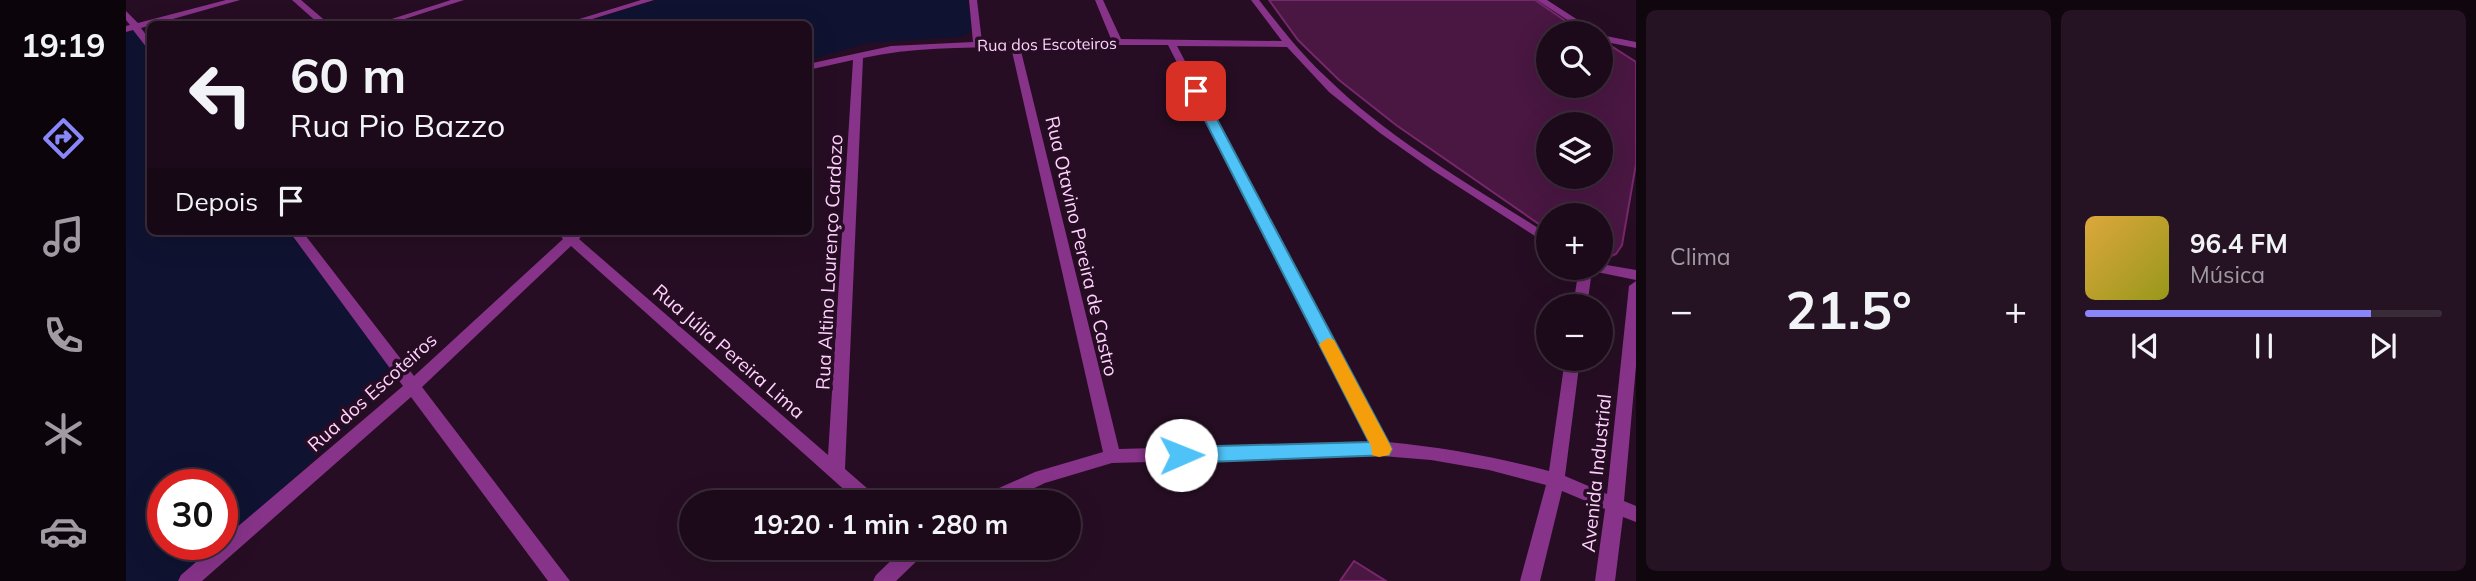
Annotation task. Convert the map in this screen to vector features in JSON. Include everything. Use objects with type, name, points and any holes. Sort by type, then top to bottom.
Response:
[{"type":"street","points":[[156,21],[236,0]]},
{"type":"street","points":[[296,0],[320,21]]},
{"type":"street","points":[[391,21],[460,0]]},
{"type":"street","points":[[973,0],[978,45]]},
{"type":"street","points":[[1099,0],[1117,43]]},
{"type":"street","points":[[1255,0],[1288,44],[1332,90],[1371,121],[1536,232]]},
{"type":"street","points":[[1541,0],[1574,21]]},
{"type":"street","points":[[578,21],[644,1]]},
{"type":"street","points":[[126,14],[130,28],[147,43]]},
{"type":"street","points":[[130,28],[147,24]]},
{"type":"street","points":[[1613,40],[1636,45]]},
{"type":"street","points":[[1171,43],[1382,449]]},
{"type":"street","name":"Rua dos Escoteiros","points":[[812,66],[925,46],[1288,44]]},
{"type":"street","name":"Rua Otavino Pereira de Castro","points":[[1015,45],[1112,456]]},
{"type":"street","name":"Rua Altino Lourenço Cardozo","points":[[836,470],[858,56]]},
{"type":"street","points":[[298,235],[560,581]]},
{"type":"street","name":"Rua dos Escoteiros","points":[[188,581],[412,387],[570,235]]},
{"type":"street","name":"Rua Júlia Pereira Lima","points":[[572,235],[857,490]]},
{"type":"street","points":[[1613,271],[1636,275]]},
{"type":"street","name":"Avenida Industrial","points":[[1605,581],[1636,286]]},
{"type":"street","name":"Avenida Industrial","points":[[1530,581],[1556,480],[1571,371]]},
{"type":"street","points":[[1013,490],[1041,477],[1112,456],[1382,449],[1431,453],[1489,463],[1556,480],[1636,514]]},
{"type":"street","points":[[883,581],[905,560]]},
{"type":"shaded area","points":[[657,0],[968,0],[972,28],[968,34],[959,37],[869,43],[812,59],[812,21],[588,21]]},
{"type":"shaded area","points":[[141,31],[147,34],[147,235],[301,235],[405,375],[238,530],[238,469],[147,469],[147,560],[206,560],[183,581],[126,581],[126,32]]},
{"type":"building","points":[[1269,0],[1535,0],[1566,21],[1536,21],[1536,98],[1613,98],[1613,47],[1636,62],[1636,164],[1622,245],[1613,255],[1613,203],[1536,203],[1536,222],[1396,125],[1339,80],[1298,40]]},
{"type":"building","points":[[1354,561],[1386,581],[1340,581]]},
{"type":"slow traffic","points":[[1328,344],[1382,449],[1379,449]]},
{"type":"route","points":[[1181,455],[1382,449],[1196,91]]}]
